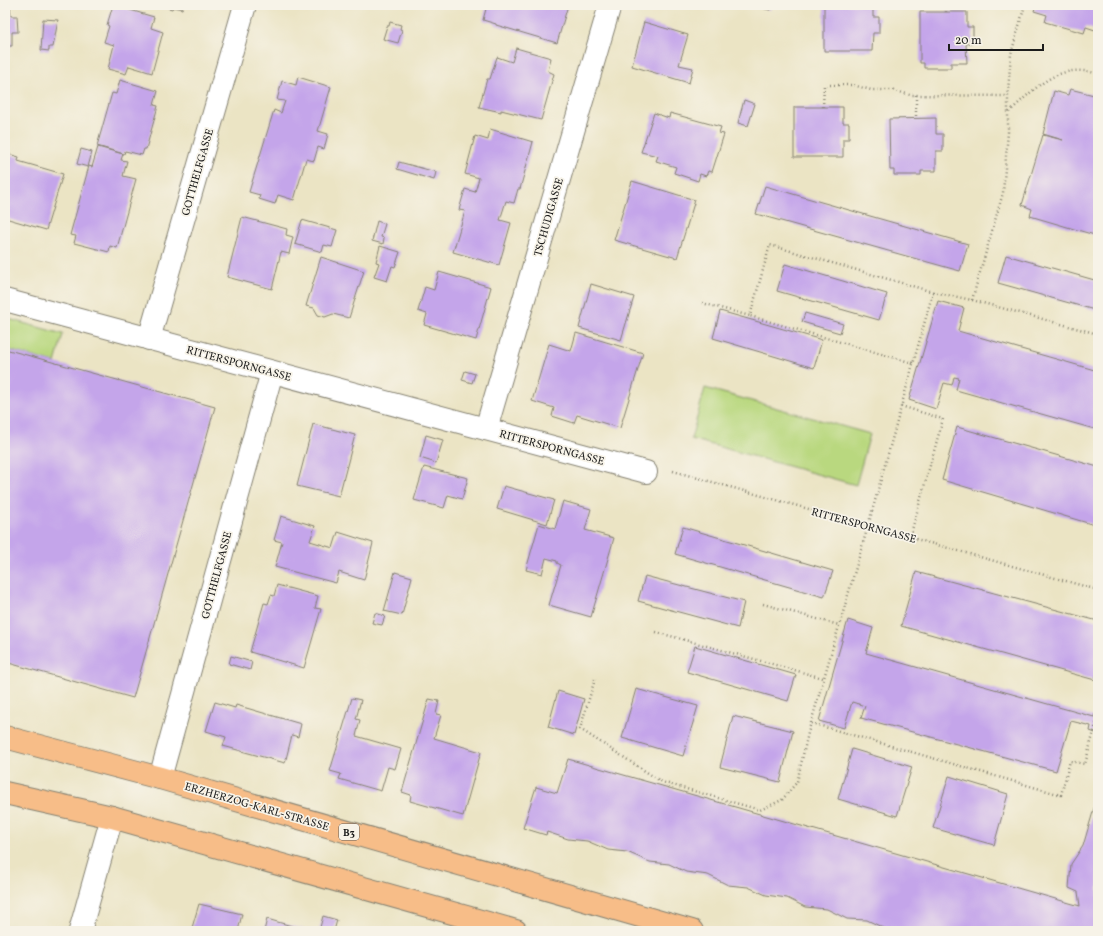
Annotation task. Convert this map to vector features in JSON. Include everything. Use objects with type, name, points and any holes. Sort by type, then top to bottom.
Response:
[{"type":"main road","name":"ERZHERZOG-KARL-STRASSE","points":[[5,737],[160,778],[692,931]]},
{"type":"main road","points":[[5,792],[112,817],[516,931]]},
{"type":"street","name":"GOTTHELFGASSE","points":[[149,338],[245,5]]},
{"type":"street","name":"TSCHUDIGASSE","points":[[486,429],[610,5]]},
{"type":"street","name":"RITTERSPORNGASSE","points":[[5,300],[646,472]]},
{"type":"street","name":"GOTTHELFGASSE","points":[[160,778],[272,372]]},
{"type":"street","points":[[80,931],[112,817]]},
{"type":"path","points":[[946,5],[946,12]]},
{"type":"path","points":[[972,300],[1003,193],[1011,54],[1025,5]]},
{"type":"path","points":[[1008,112],[1046,80],[1070,70],[1093,72],[1098,74]]},
{"type":"path","points":[[823,107],[824,85],[853,85],[871,90],[892,90],[910,95],[1008,96]]},
{"type":"path","points":[[916,95],[916,119]]},
{"type":"path","points":[[750,316],[770,245],[932,292],[972,300],[1098,334]]},
{"type":"path","points":[[595,679],[580,730],[662,782],[760,810],[782,800],[797,782],[811,723],[868,526],[932,292]]},
{"type":"path","points":[[702,303],[913,363]]},
{"type":"path","points":[[901,406],[943,419],[910,537]]},
{"type":"path","name":"RITTERSPORNGASSE","points":[[646,472],[658,467],[1098,590]]},
{"type":"path","points":[[763,604],[839,625]]},
{"type":"path","points":[[656,632],[824,678]]},
{"type":"path","points":[[811,723],[1061,795],[1070,761],[1085,764],[1098,717]]},
{"type":"green space","points":[[5,318],[63,334],[55,363],[5,349]]},
{"type":"green space","points":[[705,388],[870,434],[856,485],[691,439]]},
{"type":"building","points":[[5,5],[10,5],[11,16],[17,16],[18,32],[12,32],[12,46],[5,46]]},
{"type":"building","points":[[113,5],[154,17],[151,28],[163,32],[152,73],[129,66],[126,74],[108,69],[114,45],[104,42]]},
{"type":"building","points":[[159,5],[184,5],[182,9],[173,7],[172,9]]},
{"type":"building","points":[[487,5],[568,5],[557,43],[483,20]]},
{"type":"building","points":[[758,5],[772,5],[770,10],[757,7]]},
{"type":"building","points":[[824,5],[873,5],[873,17],[879,17],[879,33],[873,33],[872,51],[824,51]]},
{"type":"building","points":[[1036,5],[1098,5],[1098,31],[1086,27],[1084,33],[1045,22],[1047,15],[1034,11]]},
{"type":"building","points":[[920,12],[967,12],[967,27],[973,27],[973,43],[966,44],[967,63],[951,63],[951,68],[924,68],[924,63],[920,63]]},
{"type":"building","points":[[43,19],[58,20],[53,47],[49,47],[49,51],[41,50]]},
{"type":"building","points":[[390,22],[401,25],[400,29],[402,30],[398,43],[383,39],[387,26],[389,26]]},
{"type":"building","points":[[644,22],[688,35],[679,65],[693,68],[689,83],[632,66]]},
{"type":"building","points":[[516,48],[551,58],[548,71],[554,74],[541,120],[501,110],[501,112],[479,107],[487,79],[490,79],[497,57],[512,62]]},
{"type":"building","points":[[298,77],[331,87],[318,131],[328,134],[324,149],[318,147],[314,161],[306,159],[294,200],[278,195],[275,204],[259,199],[260,195],[249,192],[274,110],[281,113],[285,101],[277,100],[282,81],[296,85]]},
{"type":"building","points":[[120,80],[158,91],[154,105],[158,106],[146,149],[144,149],[142,155],[125,151],[124,154],[97,146],[112,93],[116,94]]},
{"type":"building","points":[[1070,89],[1098,96],[1098,236],[1030,216],[1032,209],[1022,205],[1043,135],[1063,140],[1043,134],[1054,91],[1068,95]]},
{"type":"building","points":[[744,100],[755,104],[748,126],[738,123]]},
{"type":"building","points":[[794,107],[843,107],[843,123],[849,123],[849,139],[843,139],[843,157],[794,157]]},
{"type":"building","points":[[654,113],[669,118],[670,113],[721,127],[719,133],[724,134],[712,172],[708,171],[706,176],[700,174],[698,181],[674,173],[676,167],[656,161],[658,156],[641,152]]},
{"type":"building","points":[[936,118],[936,134],[943,134],[943,151],[936,151],[936,171],[921,171],[921,175],[894,175],[894,170],[890,170],[889,119]]},
{"type":"building","points":[[490,129],[533,142],[520,189],[518,189],[514,203],[506,201],[500,220],[511,223],[499,265],[453,252],[465,211],[459,210],[465,189],[475,192],[479,178],[465,174],[475,136],[488,140]]},
{"type":"building","points":[[98,147],[123,154],[121,160],[127,161],[123,176],[136,179],[117,248],[110,246],[109,252],[74,243],[76,236],[70,235],[89,166],[92,167]]},
{"type":"building","points":[[81,149],[92,152],[88,167],[77,164]]},
{"type":"building","points":[[5,153],[19,157],[18,161],[63,174],[46,230],[5,218]]},
{"type":"building","points":[[399,162],[436,172],[434,180],[397,169]]},
{"type":"building","points":[[632,181],[695,200],[677,258],[614,240]]},
{"type":"building","points":[[765,186],[968,244],[960,271],[756,214]]},
{"type":"building","points":[[242,217],[287,229],[286,235],[293,237],[289,254],[281,252],[272,289],[227,277]]},
{"type":"building","points":[[302,220],[337,230],[332,247],[324,245],[322,252],[295,244]]},
{"type":"building","points":[[377,221],[385,224],[381,237],[384,238],[383,244],[372,241]]},
{"type":"building","points":[[380,246],[400,252],[395,267],[392,266],[387,281],[374,277],[379,263],[376,262]]},
{"type":"building","points":[[1006,255],[1098,281],[1098,311],[998,283]]},
{"type":"building","points":[[321,257],[364,271],[349,318],[333,314],[325,317],[318,315],[314,308],[306,306]]},
{"type":"building","points":[[785,264],[887,294],[879,320],[777,291]]},
{"type":"building","points":[[439,272],[491,287],[476,340],[424,325],[427,314],[418,311],[425,287],[434,290]]},
{"type":"building","points":[[591,284],[634,297],[621,340],[579,328]]},
{"type":"building","points":[[938,301],[964,308],[958,331],[1098,371],[1098,430],[956,390],[959,378],[954,377],[952,385],[944,383],[936,409],[909,400]]},
{"type":"building","points":[[720,311],[822,340],[814,368],[713,338]]},
{"type":"building","points":[[805,313],[843,324],[840,333],[802,322]]},
{"type":"building","points":[[576,333],[643,353],[620,428],[577,415],[574,423],[552,416],[554,408],[532,401],[549,344],[571,351]]},
{"type":"building","points":[[5,349],[215,407],[133,698],[5,662]]},
{"type":"building","points":[[465,371],[475,374],[472,383],[462,380]]},
{"type":"building","points":[[313,424],[355,435],[339,496],[297,486]]},
{"type":"building","points":[[957,427],[1098,467],[1098,526],[942,480]]},
{"type":"building","points":[[426,435],[443,440],[436,463],[420,458]]},
{"type":"building","points":[[424,467],[468,478],[462,499],[448,495],[444,508],[414,500]]},
{"type":"building","points":[[504,486],[554,500],[547,524],[497,509]]},
{"type":"building","points":[[563,501],[591,509],[585,530],[614,538],[591,617],[549,605],[561,565],[557,563],[557,561],[546,558],[542,574],[526,570],[539,524],[555,529]]},
{"type":"building","points":[[281,516],[315,526],[310,541],[333,548],[338,532],[373,543],[364,580],[339,572],[336,583],[275,567],[282,542],[274,540]]},
{"type":"building","points":[[683,527],[833,571],[824,597],[675,554]]},
{"type":"building","points":[[395,572],[412,577],[402,615],[384,611]]},
{"type":"building","points":[[916,572],[1098,621],[1098,670],[1095,680],[901,626]]},
{"type":"building","points":[[645,576],[744,602],[738,628],[638,601]]},
{"type":"building","points":[[277,585],[318,596],[315,608],[321,609],[304,668],[250,652],[264,603],[268,604],[271,595],[274,596]]},
{"type":"building","points":[[375,613],[385,616],[382,625],[372,623]]},
{"type":"building","points":[[848,620],[873,628],[866,653],[1094,717],[1095,714],[1098,715],[1098,734],[1090,731],[1091,726],[1071,721],[1056,771],[861,718],[865,706],[852,702],[844,728],[819,721]]},
{"type":"building","points":[[695,646],[796,675],[788,701],[687,672]]},
{"type":"building","points":[[231,656],[252,662],[250,670],[229,664]]},
{"type":"building","points":[[636,689],[698,706],[683,756],[622,738]]},
{"type":"building","points":[[558,691],[584,699],[574,735],[548,727]]},
{"type":"building","points":[[352,698],[361,700],[356,719],[360,720],[356,736],[401,749],[395,769],[388,767],[381,791],[339,779],[341,774],[330,771]]},
{"type":"building","points":[[429,699],[439,701],[436,714],[441,715],[434,738],[481,752],[463,816],[410,801],[411,795],[402,792]]},
{"type":"building","points":[[215,702],[235,708],[236,705],[301,724],[298,737],[292,735],[285,763],[223,746],[226,737],[206,731]]},
{"type":"building","points":[[733,716],[793,731],[780,782],[720,767]]},
{"type":"building","points":[[852,749],[912,767],[897,816],[838,799]]},
{"type":"building","points":[[568,759],[1080,906],[1078,892],[1069,888],[1071,864],[1083,846],[1098,795],[1098,931],[905,931],[886,929],[867,920],[847,919],[827,909],[805,907],[787,898],[766,895],[748,887],[728,885],[708,875],[686,872],[669,864],[650,862],[627,852],[608,850],[587,841],[568,839],[547,832],[546,835],[523,828],[536,787],[557,793]]},
{"type":"building","points":[[949,776],[1008,794],[994,845],[933,828]]},
{"type":"building","points":[[199,904],[242,914],[238,931],[191,931]]},
{"type":"building","points":[[323,916],[337,920],[334,931],[319,931]]},
{"type":"building","points":[[267,919],[306,930],[306,931],[264,931]]}]
